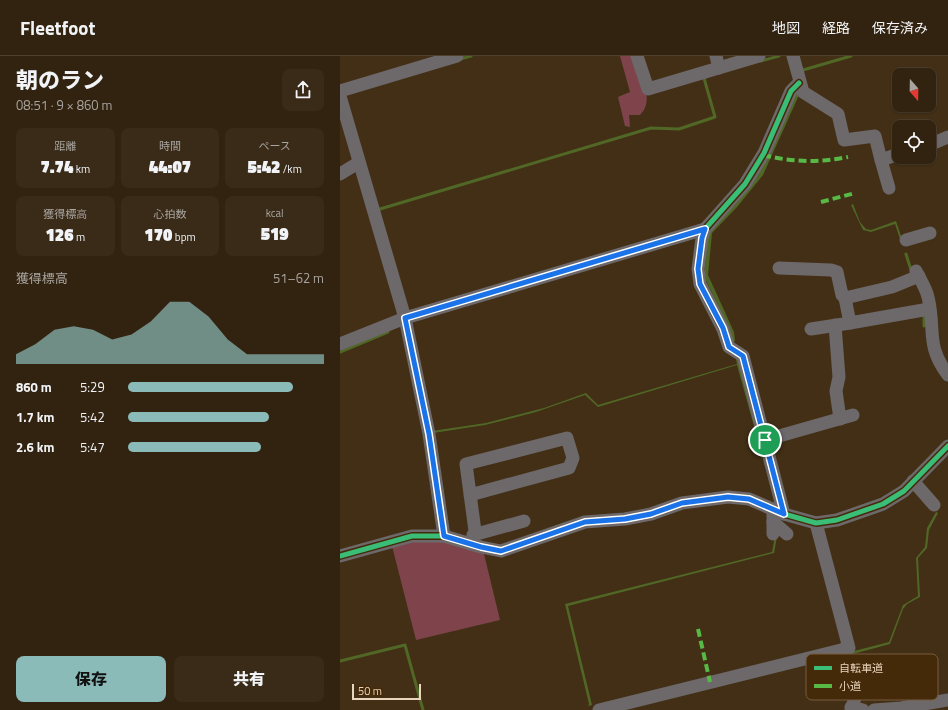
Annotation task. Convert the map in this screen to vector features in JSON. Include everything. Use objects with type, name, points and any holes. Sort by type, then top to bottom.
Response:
[{"type":"street","points":[[340,91],[457,56]]},
{"type":"street","points":[[637,56],[648,89],[718,62],[759,56]]},
{"type":"street","points":[[793,56],[799,83],[803,92],[838,114],[844,140],[875,136],[889,188]]},
{"type":"street","points":[[787,534],[773,528],[779,512],[765,440],[743,356],[729,347],[723,328],[700,284],[698,269],[702,238],[705,229],[745,184],[764,153],[791,91],[799,83]]},
{"type":"street","points":[[340,96],[358,163],[405,318],[429,434],[444,536]]},
{"type":"street","points":[[936,142],[948,137]]},
{"type":"street","points":[[881,160],[892,156]]},
{"type":"street","points":[[340,174],[358,163]]},
{"type":"street","points":[[340,344],[405,318],[705,229]]},
{"type":"street","points":[[906,240],[930,233]]},
{"type":"street","points":[[779,268],[831,270],[837,272],[842,295],[845,298],[850,323]]},
{"type":"street","points":[[845,298],[892,286],[918,274],[928,296],[931,340],[939,363],[948,375]]},
{"type":"street","points":[[811,329],[929,309]]},
{"type":"street","points":[[835,325],[839,377],[836,391],[840,419]]},
{"type":"street","points":[[765,440],[853,415]]},
{"type":"street","points":[[470,495],[569,468],[573,458],[567,438],[466,464],[470,495],[475,531],[472,540]]},
{"type":"street","points":[[340,556],[412,536],[444,536],[472,540],[501,551],[585,522],[625,519],[651,514],[682,503],[728,497],[749,499],[779,512],[816,523],[837,520],[883,504],[904,491],[948,446]]},
{"type":"street","points":[[914,481],[934,505]]},
{"type":"street","points":[[472,540],[524,521]]},
{"type":"street","points":[[816,523],[849,648],[824,654]]},
{"type":"street","points":[[844,649],[845,654]]},
{"type":"street","points":[[600,710],[806,658]]},
{"type":"street","points":[[874,710],[901,708],[948,700]]},
{"type":"shaded area","points":[[620,56],[633,56],[643,79],[647,94],[645,109],[640,115],[629,115],[630,127],[625,126],[618,97],[630,92]]},
{"type":"shaded area","points":[[794,93],[799,95],[763,175],[737,207],[712,233],[708,275],[734,332],[735,341],[732,342],[727,324],[704,276],[708,234],[714,224],[735,205],[758,175]]},
{"type":"shaded area","points":[[853,204],[860,222],[866,229],[871,230],[896,221],[904,245],[902,245],[895,224],[871,232],[863,230],[851,205]]},
{"type":"shaded area","points":[[739,358],[775,502],[737,365],[598,407],[585,395],[536,412],[485,425],[433,433],[432,431],[486,423],[544,408],[586,393],[598,405],[737,364],[736,359]]},
{"type":"shaded area","points":[[936,512],[938,513],[929,530],[927,548],[918,558],[920,597],[907,604],[903,609],[890,644],[851,654],[850,652],[889,642],[903,605],[918,596],[916,558],[925,547],[927,528]]},
{"type":"shaded area","points":[[776,531],[778,531],[774,553],[568,606],[592,705],[588,706],[589,704],[565,604],[772,552]]},
{"type":"shaded area","points":[[438,538],[484,554],[500,620],[416,640],[392,546],[399,543]]},
{"type":"waterway","points":[[460,59],[471,56]]},
{"type":"waterway","points":[[761,61],[779,56]]},
{"type":"waterway","points":[[803,70],[851,56]]},
{"type":"waterway","points":[[380,209],[651,128],[679,129],[715,117],[704,78],[706,77]]},
{"type":"waterway","points":[[906,254],[911,270]]},
{"type":"waterway","points":[[924,314],[924,326]]},
{"type":"waterway","points":[[340,352],[388,332]]},
{"type":"waterway","points":[[340,661],[405,645],[423,710]]},
{"type":"marked path","points":[[763,155],[805,161],[848,157]]},
{"type":"marked path","points":[[821,202],[855,193]]},
{"type":"marked path","points":[[698,629],[710,682]]},
{"type":"cycle path","points":[[784,514],[743,356],[729,347],[723,329],[700,284],[698,269],[702,238],[705,229],[745,184],[764,153],[791,91],[799,83]]},
{"type":"cycle path","points":[[340,556],[412,536],[444,536],[481,547],[501,551],[585,522],[625,519],[651,514],[682,503],[728,497],[749,499],[784,514],[816,523],[837,520],[883,504],[904,491],[948,446]]},
{"type":"route","points":[[705,229],[702,238],[698,269],[700,284],[723,328],[729,347],[743,356],[765,440],[784,514],[749,499],[728,497],[682,503],[651,514],[625,519],[585,522],[501,551],[481,547],[444,536],[429,434],[405,318],[705,229]]}]
